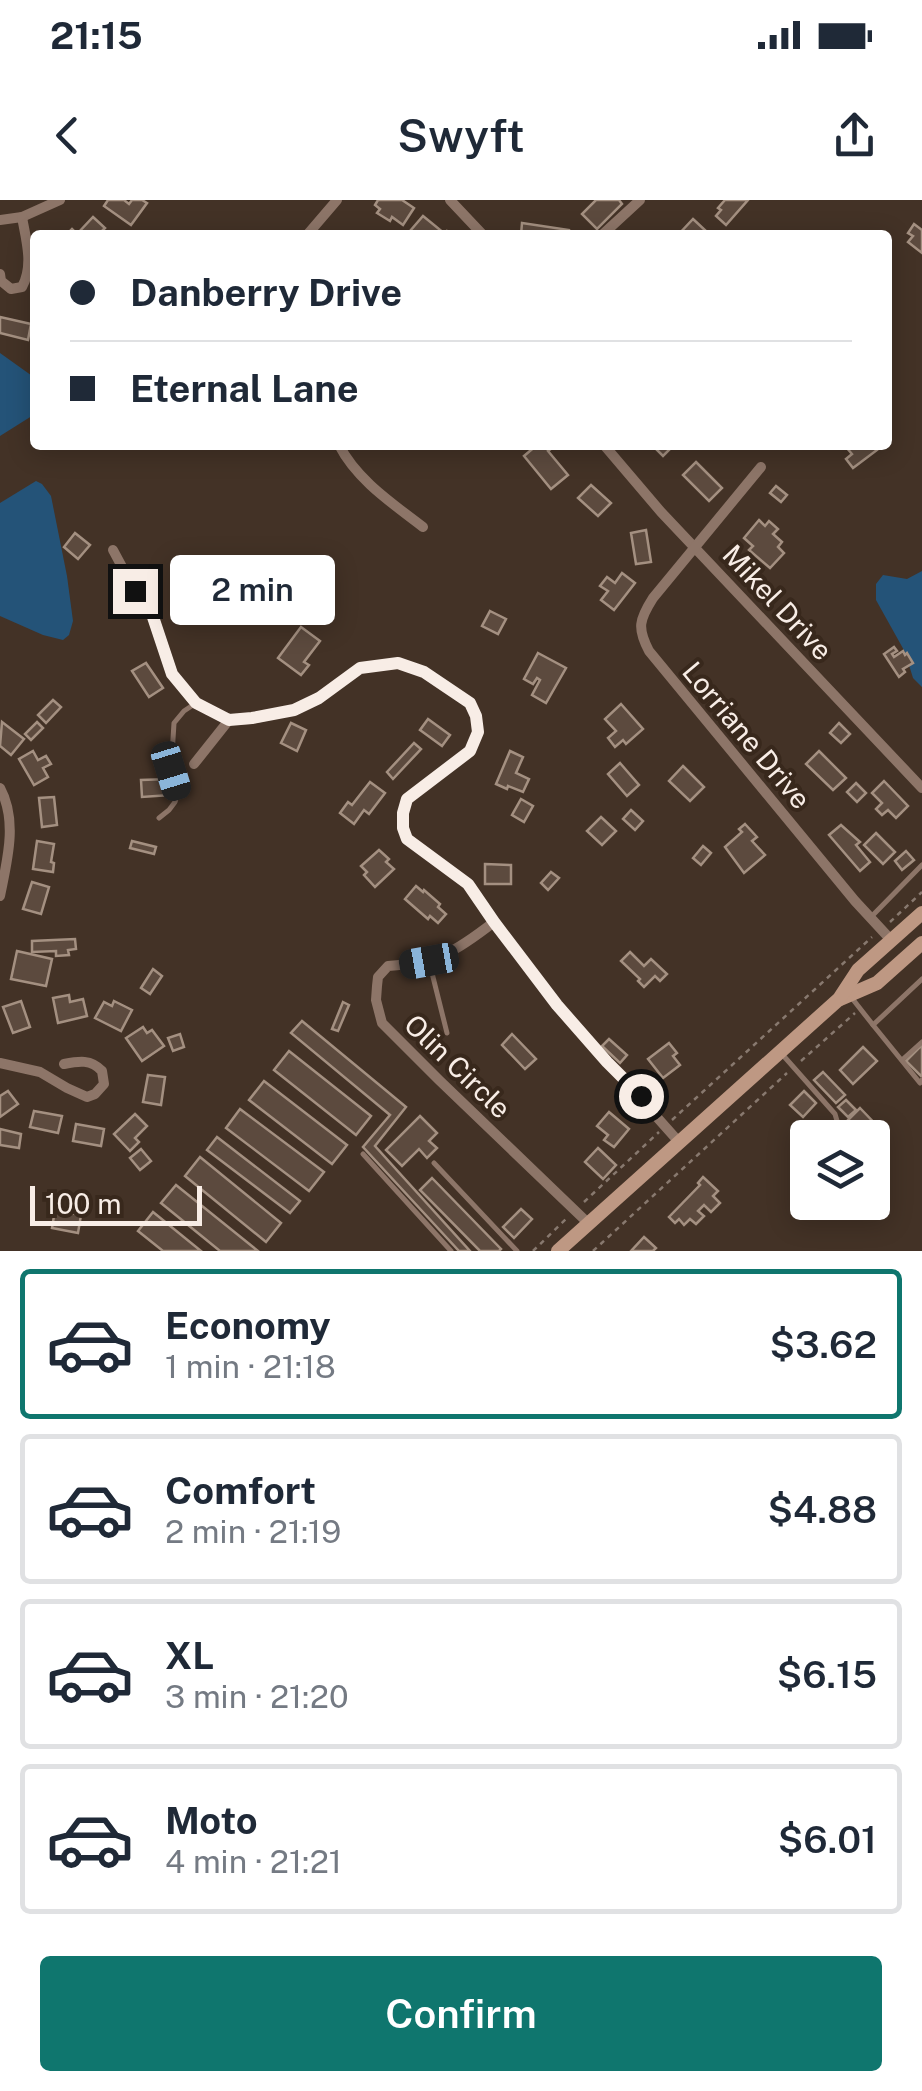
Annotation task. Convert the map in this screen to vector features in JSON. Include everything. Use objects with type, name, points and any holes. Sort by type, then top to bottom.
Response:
[{"type":"main road","points":[[844,997],[858,970],[922,914]]},
{"type":"main road","points":[[560,1250],[779,1051],[844,997],[877,983],[920,948]]},
{"type":"street","points":[[0,220],[22,217],[60,200]]},
{"type":"street","points":[[311,230],[337,200]]},
{"type":"street","points":[[450,200],[479,230]]},
{"type":"street","points":[[607,230],[640,200]]},
{"type":"street","points":[[0,274],[1,281],[11,289],[22,287],[28,278],[22,217]]},
{"type":"street","points":[[342,450],[349,464],[423,528]]},
{"type":"street","name":"Mikel Drive","points":[[608,450],[661,512],[922,788]]},
{"type":"street","name":"Lorriane Drive","points":[[760,467],[653,598],[640,626],[644,642],[892,941]]},
{"type":"street","points":[[113,550],[152,614],[172,674],[196,703],[229,720],[294,710],[319,698],[360,668],[398,663],[424,672],[470,703],[478,732],[470,751],[407,799],[403,813],[407,839],[468,884],[580,1033],[679,1142]]},
{"type":"street","points":[[194,764],[229,720]]},
{"type":"street","points":[[0,788],[7,801],[10,830],[0,896]]},
{"type":"street","name":"Olin Circle","points":[[494,922],[460,948],[429,961],[388,966],[378,978],[376,1000],[382,1023],[588,1223]]},
{"type":"street","points":[[0,1063],[48,1075],[87,1096],[104,1084],[98,1066],[85,1061],[64,1064]]},
{"type":"lane","points":[[159,818],[176,802],[178,793],[171,771],[174,723],[196,703]]},
{"type":"lane","points":[[870,918],[922,865]]},
{"type":"lane","points":[[429,961],[447,1033]]},
{"type":"lane","points":[[873,1025],[922,979]]},
{"type":"lane","points":[[844,997],[860,1009],[922,1080]]},
{"type":"lane","points":[[902,1060],[922,1042]]},
{"type":"lane","points":[[779,1051],[837,1120]]},
{"type":"lane","points":[[363,1154],[451,1251]]},
{"type":"lane","points":[[434,1163],[517,1251]]},
{"type":"path","points":[[891,921],[922,892]]},
{"type":"path","points":[[676,1116],[869,939]]},
{"type":"path","points":[[593,1251],[860,1009]]},
{"type":"path","points":[[533,1251],[656,1134]]},
{"type":"water","points":[[0,353],[30,374],[30,417],[0,436]]},
{"type":"water","points":[[36,481],[51,496],[67,576],[73,621],[63,640],[0,616],[0,503]]},
{"type":"water","points":[[922,571],[922,687],[913,678],[905,652],[876,600],[876,584],[883,575],[907,579]]},
{"type":"building","points":[[108,200],[147,203],[131,225],[104,206]]},
{"type":"building","points":[[378,200],[402,200],[414,208],[403,225],[377,213]]},
{"type":"building","points":[[596,200],[619,200],[622,204],[597,229],[582,214]]},
{"type":"building","points":[[725,200],[748,200],[726,225],[716,216]]},
{"type":"building","points":[[423,216],[440,230],[411,230]]},
{"type":"building","points":[[93,217],[105,228],[103,230],[81,230]]},
{"type":"building","points":[[693,219],[705,230],[683,230]]},
{"type":"building","points":[[522,223],[569,230],[521,230]]},
{"type":"building","points":[[914,224],[922,230],[922,253],[908,242]]},
{"type":"building","points":[[0,317],[30,324],[28,340],[0,333]]},
{"type":"building","points":[[531,450],[549,450],[568,475],[551,489],[524,456]]},
{"type":"building","points":[[849,450],[877,450],[853,468],[846,459],[852,454]]},
{"type":"building","points":[[696,462],[722,488],[709,501],[683,475]]},
{"type":"building","points":[[591,485],[611,503],[598,516],[578,498]]},
{"type":"building","points":[[776,486],[787,495],[781,502],[770,493]]},
{"type":"building","points":[[759,520],[765,526],[769,521],[778,529],[773,534],[782,542],[778,547],[784,553],[770,568],[749,550],[753,546],[744,538]]},
{"type":"building","points":[[646,530],[651,562],[636,564],[631,533]]},
{"type":"building","points":[[75,533],[90,545],[78,559],[64,547]]},
{"type":"building","points":[[622,573],[635,583],[614,610],[601,600],[608,591],[600,586],[607,577],[615,583]]},
{"type":"building","points":[[490,611],[506,619],[498,634],[482,626]]},
{"type":"building","points":[[301,627],[320,641],[304,662],[309,665],[301,675],[278,658]]},
{"type":"building","points":[[894,647],[894,657],[903,651],[913,663],[899,677],[884,654]]},
{"type":"building","points":[[538,653],[566,668],[546,703],[532,695],[540,680],[537,678],[533,684],[524,679]]},
{"type":"building","points":[[146,663],[163,688],[149,697],[132,671]]},
{"type":"building","points":[[53,700],[61,707],[46,723],[38,715]]},
{"type":"building","points":[[621,704],[643,729],[626,744],[623,740],[615,747],[608,738],[616,731],[605,719]]},
{"type":"building","points":[[428,719],[450,735],[442,746],[420,730]]},
{"type":"building","points":[[2,722],[24,739],[11,755],[0,746]]},
{"type":"building","points":[[37,722],[43,728],[31,740],[25,734]]},
{"type":"building","points":[[291,723],[306,730],[297,751],[281,743]]},
{"type":"building","points":[[839,723],[850,734],[841,743],[830,733]]},
{"type":"building","points":[[414,743],[421,749],[393,779],[387,772]]},
{"type":"building","points":[[33,751],[38,760],[46,756],[51,764],[43,768],[48,777],[34,785],[19,759]]},
{"type":"building","points":[[510,751],[523,757],[516,773],[529,779],[523,792],[496,784]]},
{"type":"building","points":[[819,751],[846,778],[833,790],[806,764]]},
{"type":"building","points":[[620,763],[639,785],[627,796],[608,774]]},
{"type":"building","points":[[683,766],[704,787],[690,801],[669,781]]},
{"type":"building","points":[[170,779],[170,795],[142,797],[141,780]]},
{"type":"building","points":[[884,781],[908,806],[896,818],[888,810],[882,815],[876,809],[882,803],[872,793]]},
{"type":"building","points":[[370,782],[385,793],[369,814],[364,810],[354,824],[340,813],[348,802],[352,805]]},
{"type":"building","points":[[856,783],[866,793],[857,802],[847,792]]},
{"type":"building","points":[[54,797],[57,825],[42,827],[39,798]]},
{"type":"building","points":[[521,799],[533,806],[524,822],[512,815]]},
{"type":"building","points":[[631,810],[643,821],[635,830],[623,819]]},
{"type":"building","points":[[601,817],[616,831],[602,845],[587,831]]},
{"type":"building","points":[[745,824],[757,837],[752,841],[765,855],[744,873],[725,847]]},
{"type":"building","points":[[841,825],[860,842],[856,845],[870,862],[860,871],[829,835]]},
{"type":"building","points":[[876,833],[895,852],[883,864],[864,845]]},
{"type":"building","points":[[37,841],[54,844],[53,872],[33,869]]},
{"type":"building","points":[[132,841],[156,847],[154,854],[130,848]]},
{"type":"building","points":[[703,846],[711,853],[701,865],[693,858]]},
{"type":"building","points":[[379,850],[394,869],[375,887],[361,866]]},
{"type":"building","points":[[906,851],[914,860],[902,870],[895,861]]},
{"type":"building","points":[[485,864],[511,865],[511,884],[485,884]]},
{"type":"building","points":[[551,872],[559,878],[548,890],[541,883]]},
{"type":"building","points":[[32,882],[49,887],[41,914],[23,909]]},
{"type":"building","points":[[416,886],[440,904],[438,907],[446,914],[438,923],[405,899]]},
{"type":"building","points":[[75,939],[76,949],[68,950],[69,955],[32,952],[32,941]]},
{"type":"building","points":[[17,951],[52,959],[46,986],[11,979]]},
{"type":"building","points":[[630,952],[644,966],[651,959],[667,974],[660,981],[655,976],[644,987],[621,961]]},
{"type":"building","points":[[153,969],[162,976],[150,994],[141,988]]},
{"type":"building","points":[[69,995],[70,1002],[83,999],[87,1016],[58,1023],[53,998]]},
{"type":"building","points":[[21,1001],[30,1027],[13,1033],[3,1007]]},
{"type":"building","points":[[114,1001],[132,1010],[121,1031],[95,1018],[104,1002],[112,1006]]},
{"type":"building","points":[[343,1002],[349,1005],[338,1031],[332,1029]]},
{"type":"building","points":[[302,1021],[406,1107],[375,1146],[470,1251],[459,1251],[363,1147],[390,1115],[291,1033]]},
{"type":"building","points":[[143,1027],[147,1033],[152,1030],[164,1046],[142,1061],[126,1038]]},
{"type":"building","points":[[180,1034],[184,1047],[173,1051],[168,1038]]},
{"type":"building","points":[[512,1034],[536,1059],[525,1069],[502,1045]]},
{"type":"building","points":[[609,1039],[627,1055],[620,1063],[602,1046]]},
{"type":"building","points":[[669,1043],[680,1065],[663,1078],[648,1059]]},
{"type":"building","points":[[922,1045],[922,1075],[921,1076],[906,1061]]},
{"type":"building","points":[[863,1047],[877,1061],[853,1084],[840,1070]]},
{"type":"building","points":[[289,1051],[371,1116],[356,1135],[274,1070]]},
{"type":"building","points":[[823,1072],[845,1095],[836,1103],[814,1080]]},
{"type":"building","points":[[148,1075],[165,1077],[161,1105],[143,1102]]},
{"type":"building","points":[[264,1081],[347,1145],[332,1164],[249,1100]]},
{"type":"building","points":[[8,1091],[18,1104],[0,1117],[0,1096]]},
{"type":"building","points":[[804,1091],[816,1103],[803,1117],[790,1105]]},
{"type":"building","points":[[846,1100],[856,1110],[848,1117],[838,1107]]},
{"type":"building","points":[[860,1108],[872,1120],[848,1120]]},
{"type":"building","points":[[240,1109],[324,1172],[309,1191],[226,1128]]},
{"type":"building","points":[[34,1111],[62,1116],[58,1133],[30,1127]]},
{"type":"building","points":[[609,1112],[629,1129],[614,1147],[604,1140],[608,1135],[597,1126]]},
{"type":"building","points":[[135,1114],[147,1126],[135,1138],[139,1142],[130,1151],[114,1134]]},
{"type":"building","points":[[420,1116],[437,1133],[429,1141],[437,1148],[427,1158],[419,1149],[402,1166],[386,1150]]},
{"type":"building","points":[[76,1124],[104,1129],[101,1146],[73,1141]]},
{"type":"building","points":[[0,1129],[21,1134],[19,1148],[0,1145]]},
{"type":"building","points":[[217,1137],[300,1201],[290,1213],[207,1150]]},
{"type":"building","points":[[598,1148],[616,1165],[603,1179],[585,1162]]},
{"type":"building","points":[[141,1149],[151,1161],[140,1170],[130,1158]]},
{"type":"building","points":[[200,1157],[281,1223],[266,1242],[185,1176]]},
{"type":"building","points":[[703,1177],[718,1191],[713,1196],[720,1203],[711,1212],[704,1205],[698,1211],[704,1216],[696,1224],[690,1219],[684,1225],[679,1219],[675,1223],[669,1217]]},
{"type":"building","points":[[432,1178],[499,1251],[480,1251],[420,1190]]},
{"type":"building","points":[[176,1185],[258,1251],[220,1251],[161,1203]]},
{"type":"building","points":[[521,1209],[532,1219],[514,1238],[503,1227]]},
{"type":"building","points":[[55,1210],[81,1215],[78,1233],[52,1228]]},
{"type":"building","points":[[153,1212],[201,1251],[163,1251],[138,1231]]},
{"type":"building","points":[[644,1237],[656,1248],[631,1251]]},
{"type":"route","points":[[135,591],[152,614],[172,674],[196,703],[229,720],[294,710],[319,698],[360,668],[398,663],[424,672],[470,703],[478,732],[470,751],[407,799],[403,828],[407,839],[468,884],[557,1005],[641,1096]]}]
